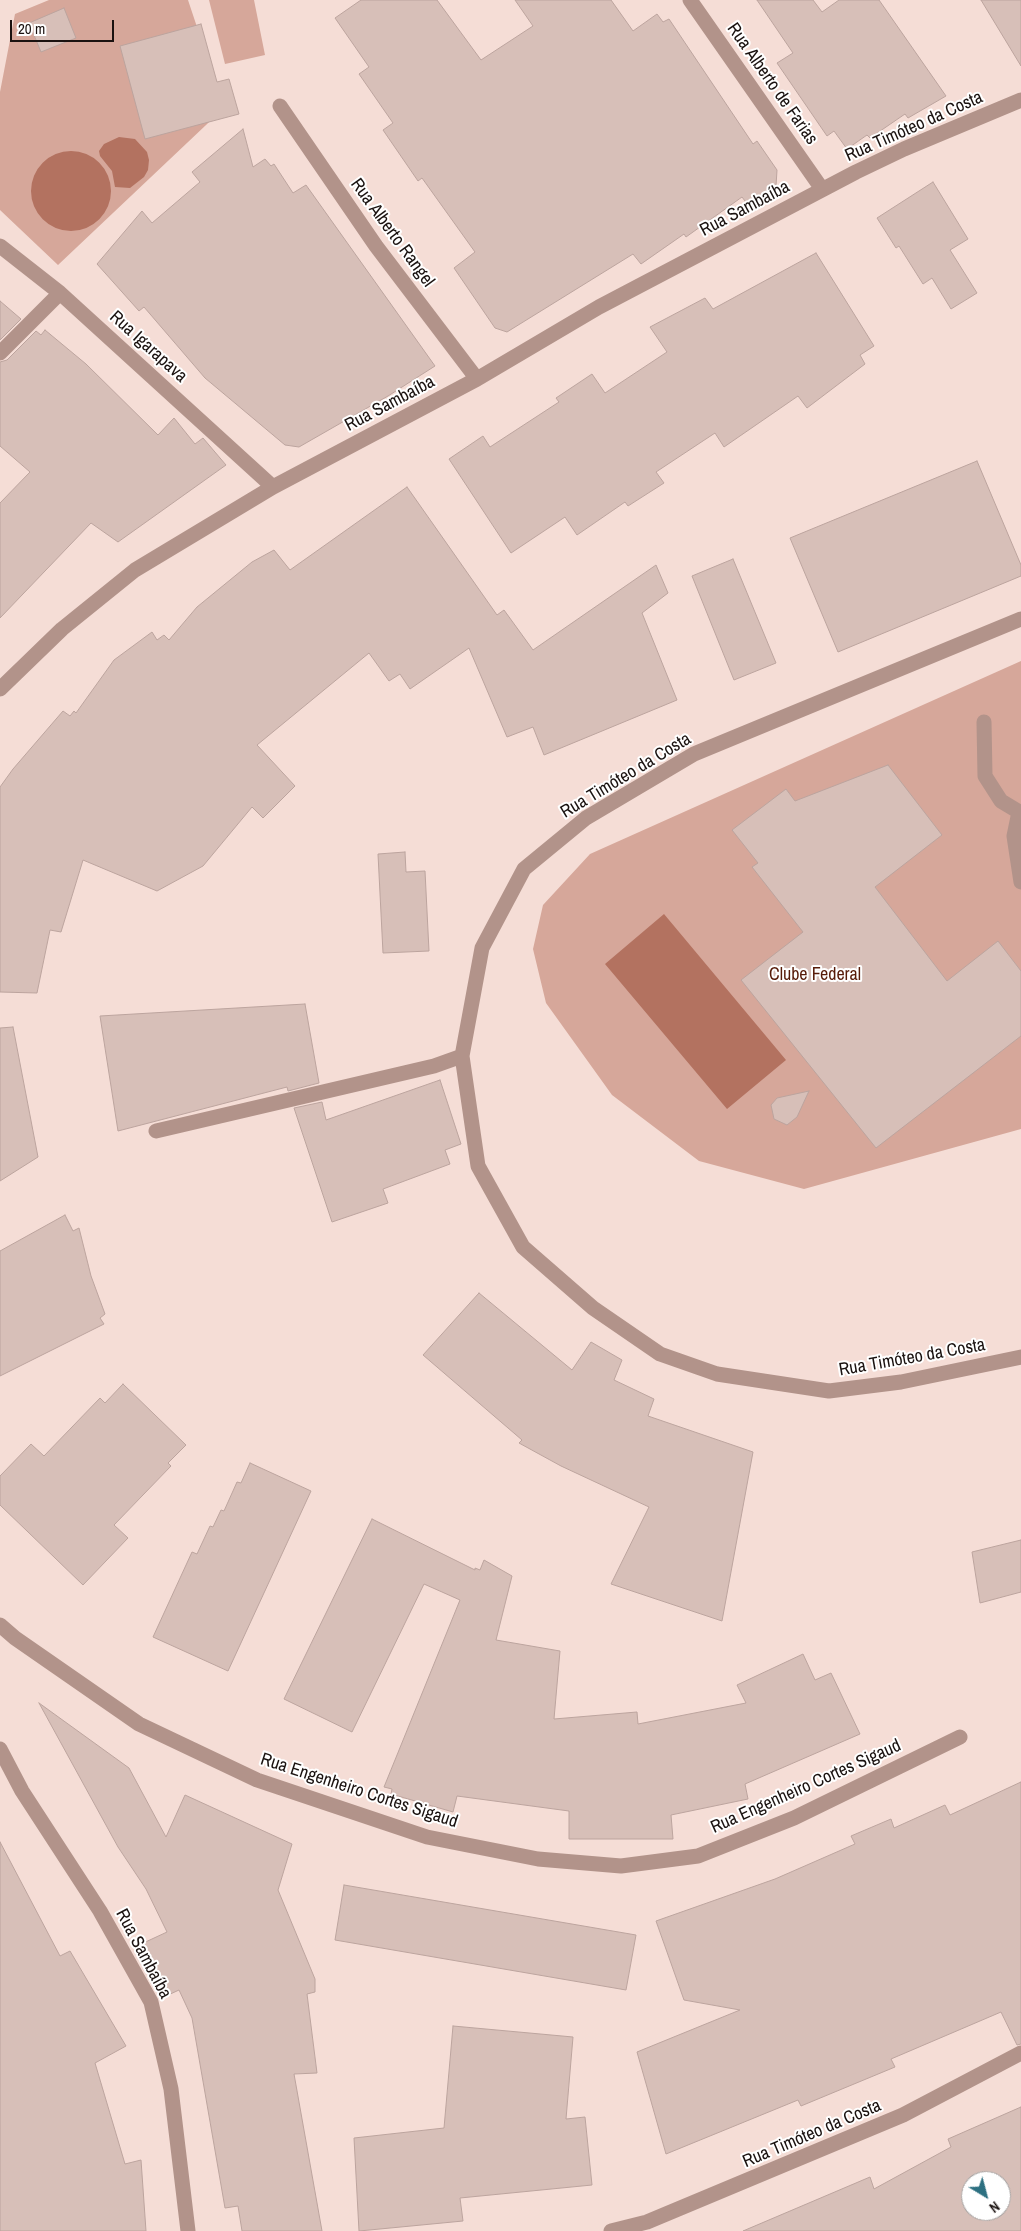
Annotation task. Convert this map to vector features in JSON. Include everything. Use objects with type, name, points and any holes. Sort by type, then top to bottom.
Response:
[{"type":"street","name":"Rua Alberto de Farias","points":[[690,0],[822,189]]},
{"type":"street","name":"Rua Timóteo da Costa","points":[[822,189],[904,149],[1021,100]]},
{"type":"street","name":"Rua Alberto Rangel","points":[[280,106],[376,246],[477,379]]},
{"type":"street","name":"Rua Sambaíba","points":[[0,689],[62,629],[135,570],[273,487],[477,379],[600,307],[822,189]]},
{"type":"street","name":"Rua Igarapava","points":[[0,246],[60,293],[273,487]]},
{"type":"street","points":[[0,352],[60,293]]},
{"type":"street","name":"Rua Timóteo da Costa","points":[[1021,619],[694,754],[586,818],[524,869],[482,948],[462,1056],[478,1166],[523,1248],[593,1308],[660,1354],[718,1374],[829,1391],[901,1382],[1021,1357]]},
{"type":"street","points":[[984,722],[985,776],[1001,801],[1020,812],[1014,836],[1021,882]]},
{"type":"street","points":[[156,1131],[434,1066],[462,1056]]},
{"type":"street","name":"Rua Engenheiro Cortes Sigaud","points":[[0,1625],[15,1638],[139,1724],[257,1780],[427,1837],[538,1859],[621,1866],[698,1856],[794,1818],[960,1736]]},
{"type":"street","name":"Rua Sambaíba","points":[[0,1749],[22,1791],[100,1911],[151,2002],[171,2089],[188,2231]]},
{"type":"street","name":"Rua Timóteo da Costa","points":[[611,2231],[647,2222],[665,2215],[903,2115],[1021,2053]]},
{"type":"green space","points":[[49,0],[188,0],[224,108],[58,265],[0,210],[0,92],[15,14]]},
{"type":"green space","points":[[209,0],[254,0],[265,55],[225,64]]},
{"type":"green space","name":"Clube Federal","points":[[1021,661],[1021,1129],[804,1189],[699,1161],[612,1095],[546,1003],[533,949],[543,905],[590,854]]},
{"type":"shaded area","points":[[119,137],[135,139],[147,152],[149,160],[148,170],[144,177],[130,188],[115,187],[112,171],[100,156],[99,151],[104,144]]},
{"type":"shaded area","points":[[71,151],[86,154],[99,163],[108,176],[111,191],[108,206],[99,219],[86,228],[71,231],[56,228],[43,219],[34,206],[31,191],[34,176],[43,163],[56,154]]},
{"type":"shaded area","points":[[664,914],[786,1060],[727,1109],[605,964]]},
{"type":"building","points":[[361,0],[437,0],[481,60],[533,26],[515,0],[611,0],[633,31],[657,14],[663,22],[669,19],[753,144],[757,141],[777,170],[776,186],[770,195],[751,209],[742,197],[686,237],[684,234],[641,264],[633,254],[507,332],[495,328],[454,268],[475,252],[422,178],[418,181],[383,130],[393,123],[359,74],[369,67],[335,18]]},
{"type":"building","points":[[757,0],[813,0],[822,12],[839,0],[879,0],[946,96],[908,118],[905,114],[870,138],[867,135],[847,149],[834,131],[827,136],[777,63],[793,53]]},
{"type":"building","points":[[981,0],[1021,0],[1021,66]]},
{"type":"building","points":[[64,8],[76,38],[41,52],[29,23]]},
{"type":"building","points":[[201,24],[217,82],[229,79],[239,114],[145,139],[120,46]]},
{"type":"building","points":[[243,129],[253,167],[265,159],[271,166],[274,164],[293,193],[306,185],[435,366],[388,396],[299,447],[285,445],[205,378],[144,307],[139,311],[97,264],[142,211],[152,223],[200,182],[192,172]]},
{"type":"building","points":[[933,182],[968,239],[950,250],[977,293],[951,309],[932,278],[923,284],[899,246],[896,248],[877,218]]},
{"type":"building","points":[[816,253],[874,346],[860,355],[865,364],[807,408],[798,396],[724,447],[715,433],[656,472],[664,483],[628,506],[625,502],[577,535],[565,517],[511,553],[449,459],[483,436],[490,447],[559,402],[556,398],[592,374],[605,393],[667,352],[650,327],[705,298],[713,309]]},
{"type":"building","points":[[0,301],[21,319],[0,340]]},
{"type":"building","points":[[45,330],[86,364],[158,435],[174,418],[195,444],[203,438],[226,465],[118,542],[91,523],[0,618],[0,503],[30,472],[0,446],[0,362],[7,360],[36,331],[41,335]]},
{"type":"building","points":[[977,461],[1021,565],[1021,576],[838,652],[790,538]]},
{"type":"building","points":[[407,487],[497,615],[504,610],[533,650],[656,565],[668,593],[642,613],[677,700],[544,755],[533,727],[507,737],[469,648],[410,689],[400,674],[389,681],[369,653],[257,745],[295,786],[263,818],[252,807],[203,866],[157,891],[83,860],[61,932],[50,930],[37,993],[0,992],[0,787],[13,769],[63,711],[70,716],[74,711],[76,713],[114,660],[152,632],[157,640],[164,635],[169,640],[197,607],[252,562],[274,550],[290,570]]},
{"type":"building","points":[[733,559],[776,663],[734,680],[692,576]]},
{"type":"building","points":[[888,765],[942,835],[875,887],[947,981],[998,941],[1021,971],[1021,1036],[876,1148],[741,980],[803,932],[752,867],[758,863],[732,830],[786,789],[795,801]]},
{"type":"building","points":[[405,852],[406,872],[425,871],[429,951],[383,953],[378,854]]},
{"type":"building","points":[[305,1004],[319,1083],[288,1091],[287,1087],[118,1131],[100,1016]]},
{"type":"building","points":[[13,1027],[38,1157],[0,1181],[0,1028]]},
{"type":"building","points":[[440,1080],[461,1144],[445,1150],[450,1164],[383,1189],[388,1203],[332,1222],[294,1108],[322,1102],[326,1120]]},
{"type":"building","points":[[809,1091],[797,1117],[787,1125],[774,1119],[771,1105],[777,1098]]},
{"type":"building","points":[[65,1215],[73,1231],[79,1228],[91,1276],[105,1314],[100,1318],[104,1324],[0,1376],[0,1251]]},
{"type":"building","points":[[479,1293],[572,1370],[591,1342],[622,1360],[614,1380],[654,1399],[648,1416],[753,1452],[722,1621],[611,1584],[649,1507],[561,1466],[519,1443],[522,1440],[423,1355]]},
{"type":"building","points":[[123,1384],[186,1445],[168,1463],[171,1466],[114,1525],[128,1538],[83,1585],[0,1505],[0,1476],[31,1444],[44,1456],[100,1398],[105,1403]]},
{"type":"building","points":[[250,1463],[311,1491],[228,1671],[153,1637],[192,1552],[197,1554],[210,1526],[213,1527],[221,1510],[224,1511],[237,1482],[241,1483]]},
{"type":"building","points":[[372,1519],[475,1570],[475,1568],[480,1570],[484,1560],[512,1576],[496,1640],[560,1651],[554,1719],[637,1712],[638,1724],[746,1703],[737,1685],[803,1654],[815,1680],[831,1673],[860,1734],[745,1784],[748,1799],[671,1815],[673,1839],[569,1839],[569,1811],[457,1796],[453,1812],[391,1794],[392,1789],[384,1787],[460,1600],[424,1584],[352,1732],[284,1699]]},
{"type":"building","points":[[1021,1540],[1021,1592],[980,1603],[972,1552]]},
{"type":"building","points":[[39,1703],[129,1768],[166,1837],[185,1795],[292,1844],[278,1890],[315,1979],[315,1992],[307,1994],[317,2073],[294,2074],[322,2231],[242,2231],[238,2206],[225,2208],[192,2018],[179,1990],[166,1996],[139,1945],[167,1932],[146,1889],[118,1847]]},
{"type":"building","points":[[1021,1782],[1021,2044],[1017,2045],[1001,2012],[891,2059],[895,2067],[801,2106],[798,2100],[666,2154],[637,2052],[740,2010],[684,2000],[656,1921],[775,1879],[855,1844],[851,1836],[891,1819],[894,1828],[945,1805],[950,1815]]},
{"type":"building","points":[[0,1842],[60,1956],[70,1951],[126,2046],[95,2063],[125,2164],[141,2160],[146,2231],[0,2231]]},
{"type":"building","points":[[344,1885],[636,1935],[626,1990],[335,1940]]},
{"type":"building","points":[[453,2026],[573,2037],[566,2119],[585,2117],[592,2185],[460,2198],[463,2221],[359,2231],[354,2138],[444,2128]]},
{"type":"building","points":[[1021,2107],[1021,2231],[743,2231],[870,2177],[874,2189],[951,2147],[948,2139]]}]
